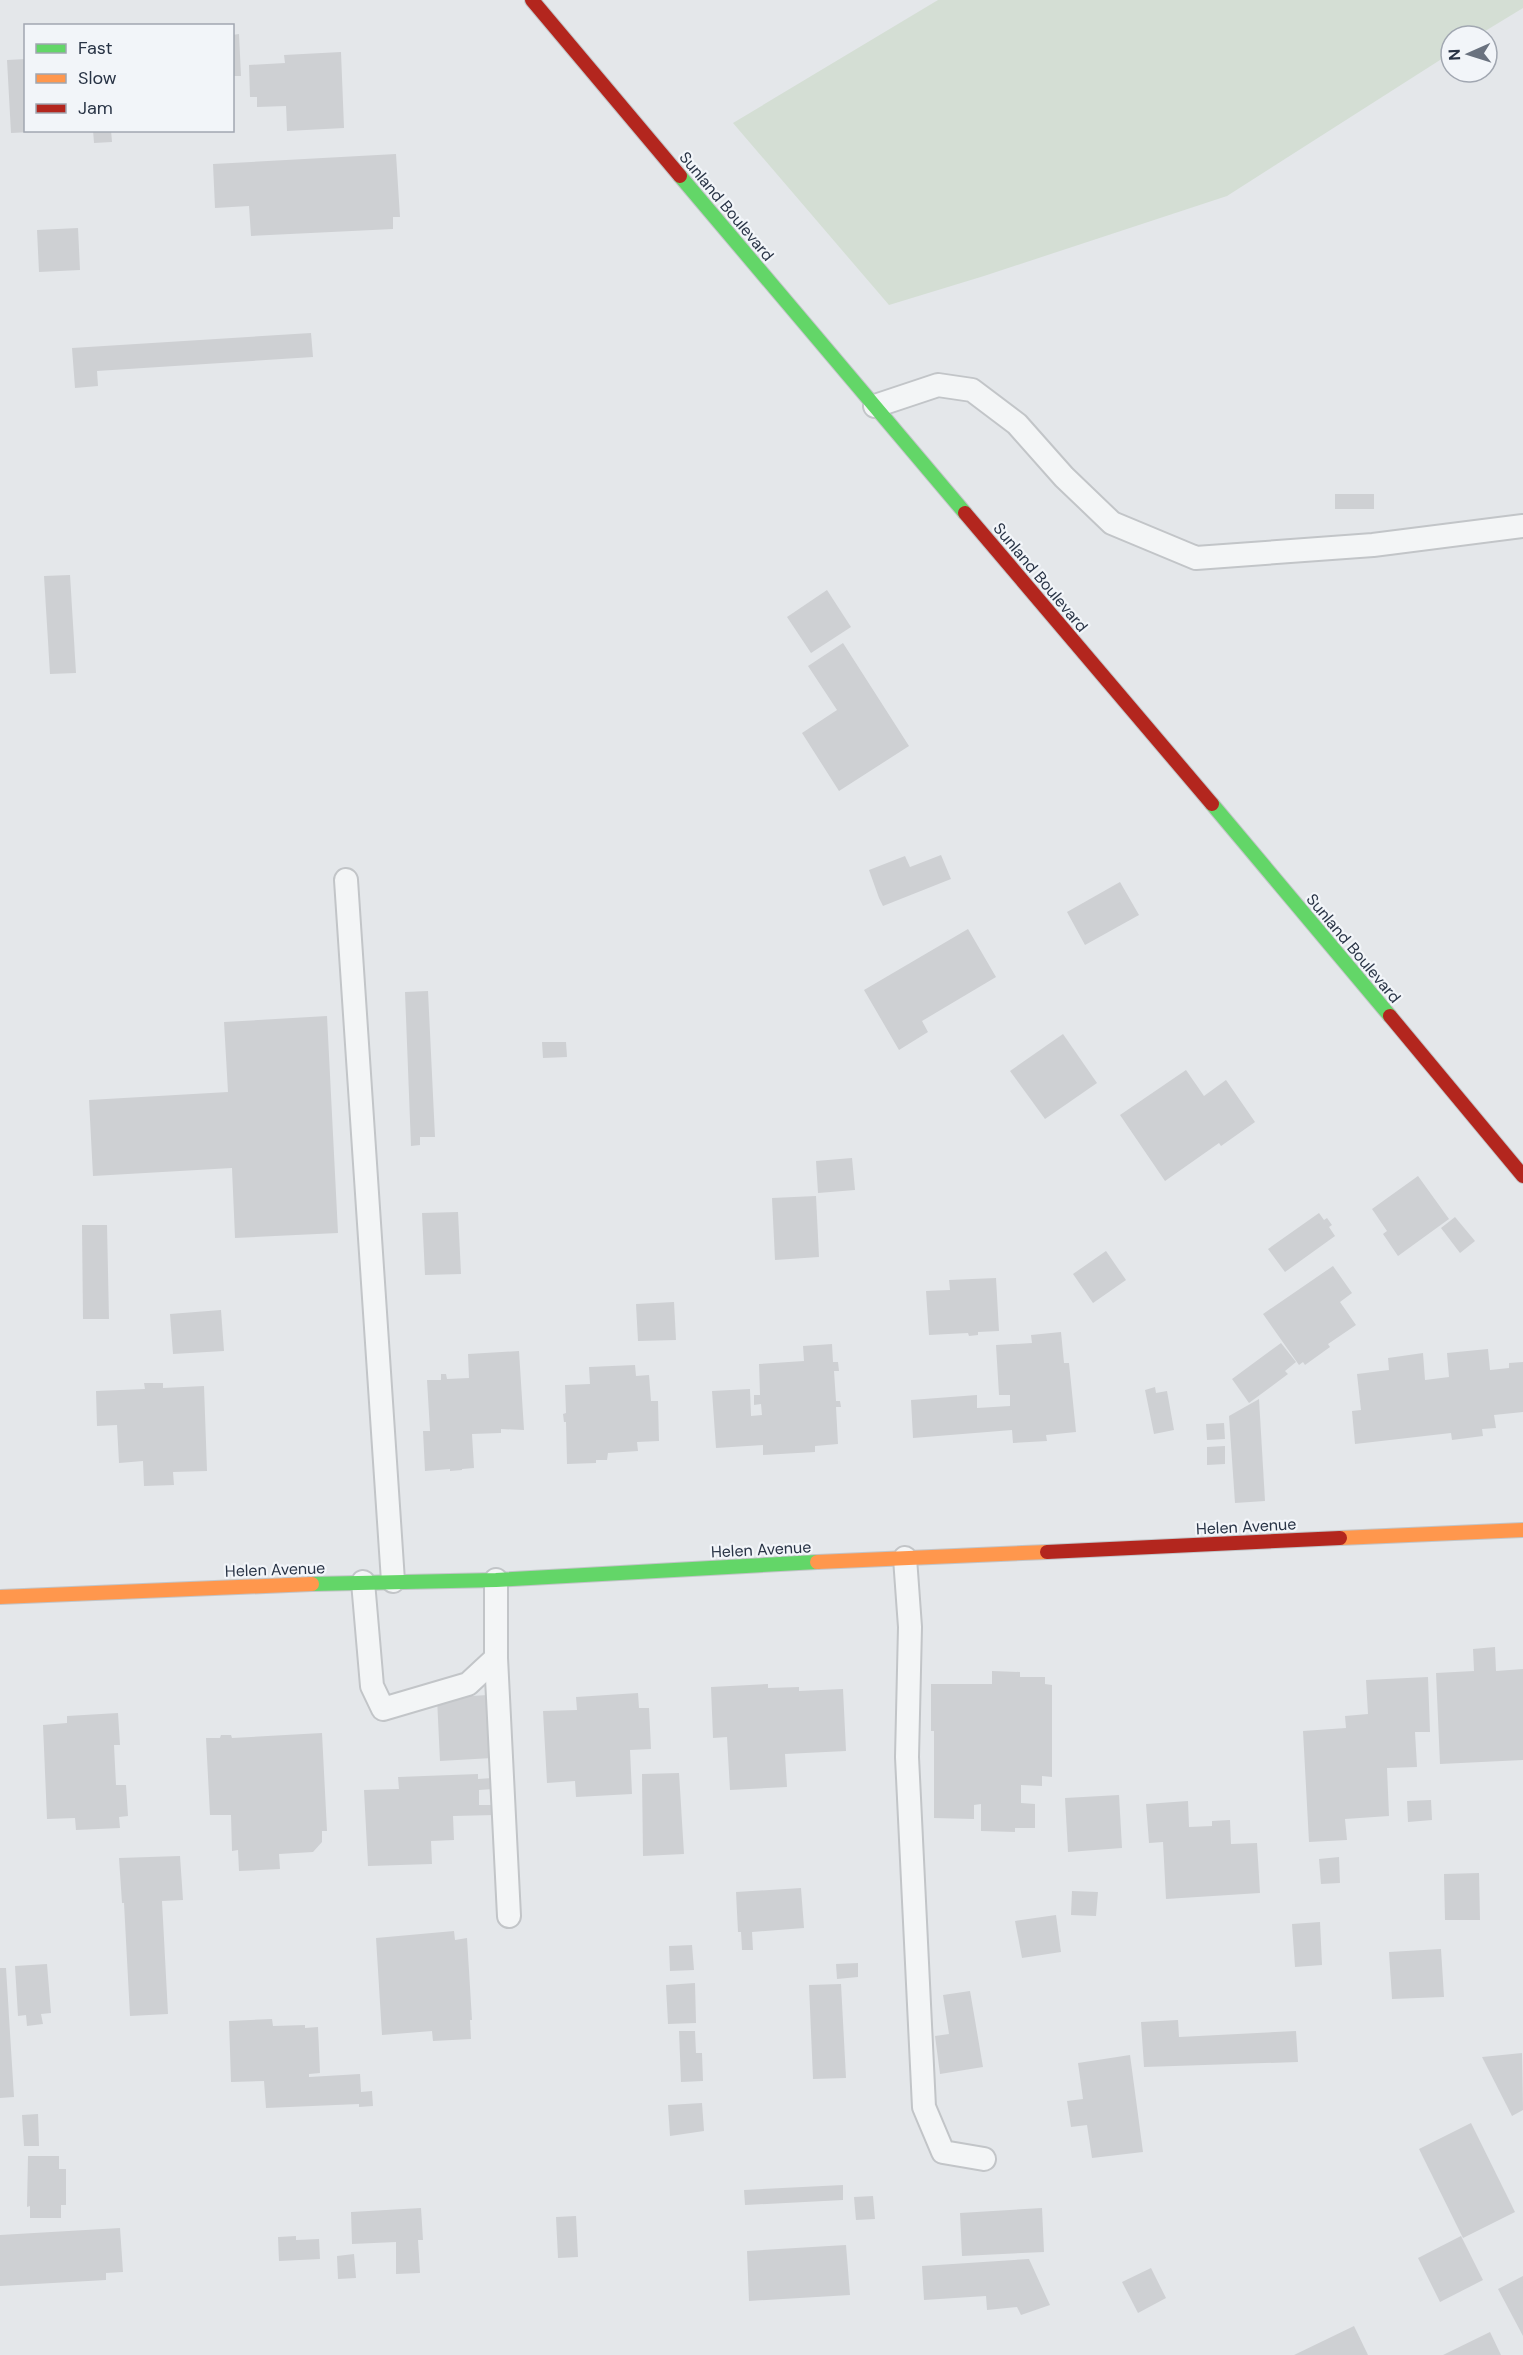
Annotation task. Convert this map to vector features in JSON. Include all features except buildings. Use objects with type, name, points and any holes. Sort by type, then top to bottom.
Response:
[{"type":"street","name":"Sunland Boulevard","points":[[532,0],[1523,1176]]},
{"type":"street","name":"Helen Avenue","points":[[0,1597],[363,1581],[496,1580],[905,1558],[1523,1530]]},
{"type":"lane","points":[[875,406],[938,385],[972,390],[1017,424],[1064,477],[1112,523],[1196,558],[1373,545],[1523,526]]},
{"type":"lane","points":[[346,880],[393,1581]]},
{"type":"lane","points":[[905,1558],[910,1627],[907,1757],[924,2108],[943,2152],[984,2159]]},
{"type":"lane","points":[[496,1580],[496,1658],[509,1916]]},
{"type":"lane","points":[[363,1581],[372,1686],[384,1709],[468,1684],[496,1658]]},
{"type":"shaded area","points":[[938,0],[1523,0],[1523,8],[1497,24],[1439,24],[1439,61],[1227,196],[889,305],[733,123]]},
{"type":"traffic: fast","points":[[680,176],[965,513]]},
{"type":"traffic: fast","points":[[1212,804],[1390,1016]]},
{"type":"traffic: fast","points":[[312,1584],[496,1580],[817,1562]]},
{"type":"traffic: slow","points":[[1340,1538],[1523,1530]]},
{"type":"traffic: slow","points":[[817,1562],[1047,1552]]},
{"type":"traffic: slow","points":[[0,1597],[312,1584]]},
{"type":"traffic: jam","points":[[532,0],[680,176]]},
{"type":"traffic: jam","points":[[965,513],[1212,804]]},
{"type":"traffic: jam","points":[[1390,1016],[1523,1176]]},
{"type":"traffic: jam","points":[[1047,1552],[1340,1538]]}]
